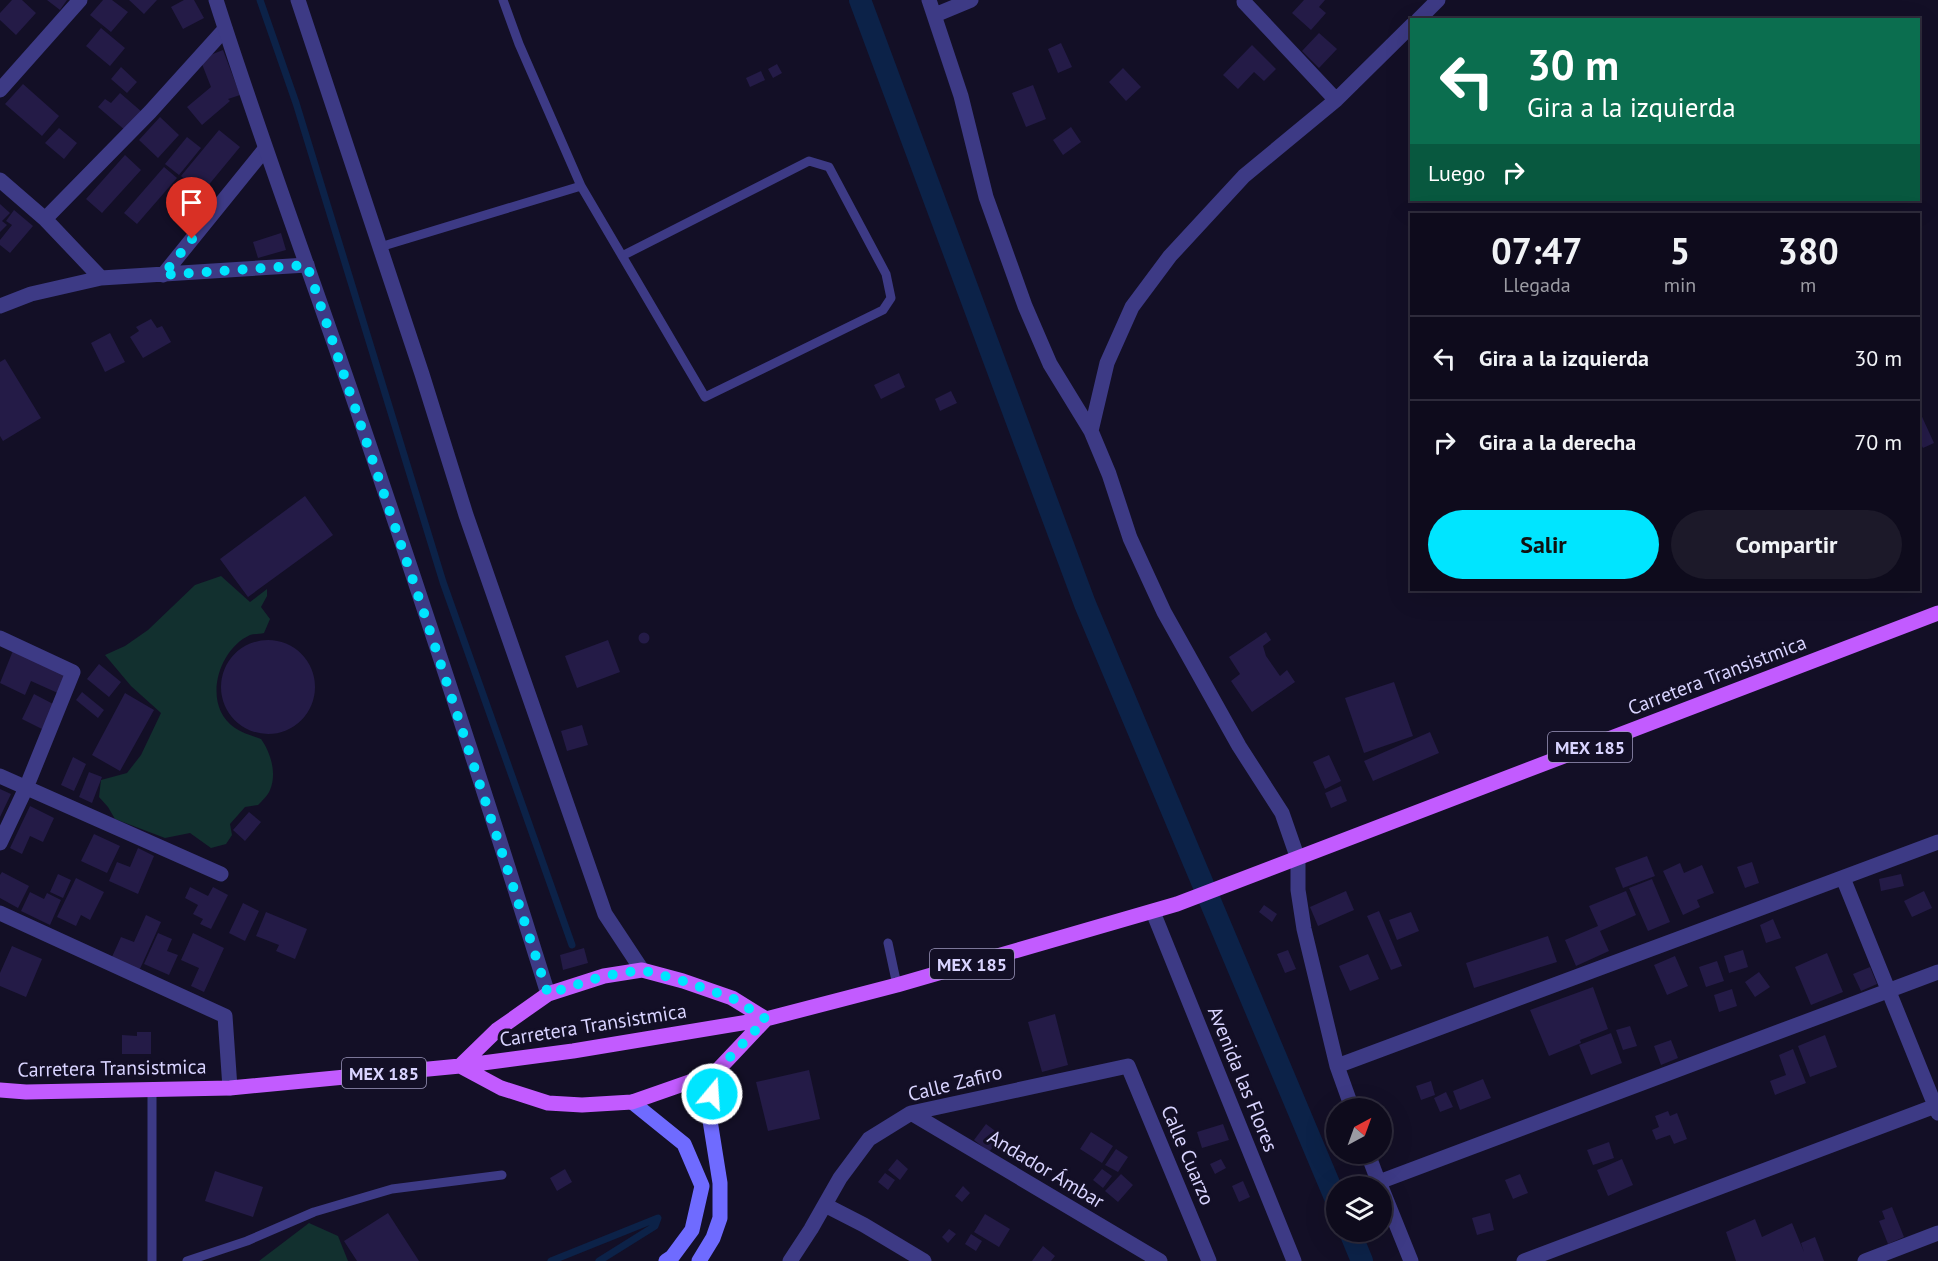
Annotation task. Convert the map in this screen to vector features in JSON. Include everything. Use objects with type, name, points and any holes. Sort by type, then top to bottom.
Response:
[{"type":"main road","name":"Carretera Transistmica","points":[[0,1090],[26,1092],[230,1088],[460,1066],[766,1019],[897,985],[1177,904],[1938,613]]},
{"type":"main road","points":[[642,970],[732,998],[766,1019],[715,1073],[632,1102],[582,1106],[548,1103],[501,1088],[460,1066],[497,1030],[548,994],[604,976],[642,970]]},
{"type":"main road","points":[[699,1261],[713,1238],[720,1218],[720,1183],[709,1114],[715,1073]]},
{"type":"main road","points":[[632,1102],[684,1144],[702,1186],[692,1230],[672,1257],[666,1261]]},
{"type":"main road","points":[[692,1230],[713,1238]]},
{"type":"street","points":[[0,90],[80,0]]},
{"type":"street","points":[[216,0],[371,452],[548,994]]},
{"type":"street","points":[[298,0],[422,374],[466,515],[605,914],[642,970]]},
{"type":"street","points":[[971,0],[932,7],[961,96],[986,197],[1025,306],[1050,364],[1091,431],[1109,474],[1130,538],[1164,612],[1239,746],[1282,813],[1298,859],[1298,890],[1304,929],[1337,1066],[1348,1098]]},
{"type":"street","points":[[1420,18],[1438,0]]},
{"type":"street","points":[[1244,2],[1336,100]]},
{"type":"street","points":[[1091,431],[1107,363],[1132,307],[1170,256],[1244,176],[1336,100],[1410,27]]},
{"type":"street","points":[[45,219],[150,112],[225,29]]},
{"type":"street","points":[[163,275],[266,149]]},
{"type":"street","points":[[0,180],[45,219],[101,278]]},
{"type":"street","points":[[0,306],[31,294],[101,278],[307,265]]},
{"type":"street","points":[[0,638],[73,672],[26,788],[0,843]]},
{"type":"street","points":[[0,776],[221,874]]},
{"type":"street","points":[[1337,1066],[1938,842]]},
{"type":"street","points":[[1524,1261],[1937,1108],[1843,878]]},
{"type":"street","name":"Avenida las Flores","points":[[1153,912],[1294,1261]]},
{"type":"street","points":[[0,913],[225,1016],[230,1088]]},
{"type":"street","points":[[1392,1181],[1938,972]]},
{"type":"street","name":"Calle Zafiro","points":[[790,1261],[840,1178],[868,1139],[911,1113],[1128,1066]]},
{"type":"street","name":"Calle Cuarzo","points":[[1128,1066],[1209,1261]]},
{"type":"street","name":"Andador Ámbar","points":[[911,1113],[1160,1261]]},
{"type":"street","points":[[825,1205],[924,1261]]},
{"type":"street","points":[[1392,1215],[1411,1261]]},
{"type":"street","points":[[1865,1261],[1938,1233]]},
{"type":"lane","points":[[503,0],[519,44],[580,186],[705,397],[883,310],[891,298],[886,274],[830,167],[809,161],[622,256]]},
{"type":"lane","points":[[380,247],[580,186]]},
{"type":"lane","points":[[888,942],[897,985]]},
{"type":"lane","points":[[152,1089],[152,1261]]},
{"type":"lane","points":[[187,1261],[248,1241],[314,1212],[392,1189],[502,1175]]},
{"type":"green space","points":[[221,576],[250,602],[267,589],[267,596],[261,607],[270,619],[264,633],[250,635],[239,642],[229,653],[222,665],[217,693],[219,706],[225,718],[238,730],[261,739],[270,757],[273,777],[270,790],[263,800],[258,805],[245,807],[230,824],[232,835],[226,844],[211,848],[190,833],[165,838],[115,819],[99,797],[101,780],[127,773],[141,755],[161,713],[131,686],[105,655],[125,646],[148,630],[195,585]]},
{"type":"green space","points":[[309,1223],[338,1236],[348,1261],[259,1261]]},
{"type":"building","points":[[12,0],[22,0],[36,13],[16,35],[0,20],[0,13]]},
{"type":"building","points":[[47,0],[67,0],[60,10]]},
{"type":"building","points":[[103,0],[112,0],[128,12],[111,32],[90,15]]},
{"type":"building","points":[[129,0],[157,0],[144,14]]},
{"type":"building","points":[[184,0],[194,0],[204,18],[183,29],[171,7]]},
{"type":"building","points":[[1304,0],[1325,0],[1319,7],[1326,13],[1311,30],[1292,13]]},
{"type":"building","points":[[101,28],[125,48],[110,66],[86,46]]},
{"type":"building","points":[[1319,33],[1337,49],[1319,68],[1302,51]]},
{"type":"building","points":[[1061,43],[1072,67],[1058,73],[1048,49]]},
{"type":"building","points":[[1252,45],[1276,69],[1264,81],[1254,72],[1238,89],[1223,75]]},
{"type":"building","points":[[223,50],[240,95],[228,99],[230,101],[202,125],[187,107],[211,87],[200,59]]},
{"type":"building","points":[[777,64],[782,73],[773,78],[768,69]]},
{"type":"building","points":[[121,67],[137,82],[127,93],[111,79]]},
{"type":"building","points":[[1123,68],[1141,87],[1126,101],[1109,82]]},
{"type":"building","points":[[761,71],[765,80],[750,87],[746,78]]},
{"type":"building","points":[[23,84],[59,116],[42,136],[5,104]]},
{"type":"building","points":[[1033,85],[1046,119],[1026,127],[1012,93]]},
{"type":"building","points":[[120,93],[142,112],[126,131],[98,107],[105,99],[111,103]]},
{"type":"building","points":[[160,117],[179,135],[158,158],[139,140]]},
{"type":"building","points":[[1071,127],[1081,142],[1063,155],[1053,140]]},
{"type":"building","points":[[59,128],[77,143],[64,159],[45,143]]},
{"type":"building","points":[[219,130],[240,147],[202,193],[181,176]]},
{"type":"building","points":[[187,137],[201,148],[179,175],[165,164]]},
{"type":"building","points":[[125,155],[141,170],[102,213],[86,199]]},
{"type":"building","points":[[164,167],[177,178],[137,224],[124,213]]},
{"type":"building","points":[[0,204],[10,213],[2,221],[7,225],[0,232]]},
{"type":"building","points":[[14,210],[33,226],[10,253],[0,245],[0,240],[12,225],[6,221]]},
{"type":"building","points":[[281,233],[286,250],[258,258],[253,242]]},
{"type":"building","points":[[151,319],[157,328],[162,326],[171,342],[143,358],[130,337],[139,331],[136,327]]},
{"type":"building","points":[[110,333],[125,362],[105,372],[91,343]]},
{"type":"building","points":[[5,359],[41,418],[3,441],[0,436],[0,362]]},
{"type":"building","points":[[899,373],[905,387],[881,399],[874,385]]},
{"type":"building","points":[[951,391],[957,403],[940,411],[935,399]]},
{"type":"building","points":[[1920,412],[1934,443],[1923,448],[1920,443]]},
{"type":"building","points":[[305,496],[333,535],[248,597],[220,559]]},
{"type":"building","points":[[644,632],[650,638],[644,644],[638,638]]},
{"type":"building","points":[[1266,632],[1271,640],[1263,646],[1266,656],[1280,676],[1287,670],[1295,682],[1252,712],[1231,681],[1240,674],[1229,657]]},
{"type":"building","points":[[259,640],[277,640],[302,653],[312,669],[315,687],[312,705],[302,721],[277,734],[259,734],[234,721],[221,696],[221,678],[234,653]]},
{"type":"building","points":[[608,640],[620,672],[577,688],[565,656]]},
{"type":"building","points":[[14,648],[70,673],[60,694],[31,681],[25,695],[0,683]]},
{"type":"building","points":[[99,664],[121,682],[109,697],[87,679]]},
{"type":"building","points":[[1394,682],[1413,736],[1364,753],[1345,698]]},
{"type":"building","points":[[82,692],[104,710],[98,718],[76,700]]},
{"type":"building","points":[[125,693],[154,710],[120,771],[92,755]]},
{"type":"building","points":[[34,694],[55,705],[42,729],[22,719]]},
{"type":"building","points":[[582,725],[588,745],[567,751],[561,731]]},
{"type":"building","points":[[1430,732],[1439,753],[1373,781],[1364,761]]},
{"type":"building","points":[[1329,755],[1341,781],[1325,789],[1313,762]]},
{"type":"building","points":[[73,757],[86,764],[74,791],[61,785]]},
{"type":"building","points":[[89,772],[102,777],[92,803],[79,797]]},
{"type":"building","points":[[1341,786],[1347,801],[1331,808],[1325,793]]},
{"type":"building","points":[[0,789],[11,794],[0,817]]},
{"type":"building","points":[[30,806],[54,818],[43,842],[30,836],[22,854],[10,848]]},
{"type":"building","points":[[249,812],[261,822],[245,841],[233,830]]},
{"type":"building","points":[[94,834],[120,846],[107,873],[81,861]]},
{"type":"building","points":[[138,848],[154,856],[138,894],[109,881],[117,862],[130,867]]},
{"type":"building","points":[[1647,856],[1655,876],[1623,888],[1615,868]]},
{"type":"building","points":[[1752,862],[1759,883],[1745,888],[1737,867]]},
{"type":"building","points":[[1680,863],[1684,873],[1702,865],[1714,893],[1697,900],[1700,907],[1683,915],[1663,871]]},
{"type":"building","points":[[2,872],[29,886],[18,908],[0,898]]},
{"type":"building","points":[[58,874],[71,880],[63,898],[50,892]]},
{"type":"building","points":[[1901,874],[1904,886],[1881,891],[1879,879]]},
{"type":"building","points":[[76,878],[104,892],[90,920],[81,915],[76,926],[57,917]]},
{"type":"building","points":[[1652,879],[1670,922],[1648,931],[1629,888]]},
{"type":"building","points":[[190,887],[208,896],[213,887],[228,895],[211,929],[200,924],[203,919],[193,914],[198,905],[185,898]]},
{"type":"building","points":[[1346,891],[1354,910],[1318,926],[1310,907]]},
{"type":"building","points":[[1626,891],[1636,915],[1600,931],[1609,951],[1576,966],[1565,940],[1598,926],[1589,906]]},
{"type":"building","points":[[1924,891],[1932,908],[1912,917],[1904,901]]},
{"type":"building","points":[[30,892],[44,899],[47,893],[61,900],[50,925],[21,911]]},
{"type":"building","points":[[243,903],[259,911],[245,941],[229,933]]},
{"type":"building","points":[[1264,905],[1277,914],[1272,922],[1259,912]]},
{"type":"building","points":[[1379,911],[1402,966],[1391,970],[1367,916]]},
{"type":"building","points":[[266,912],[307,929],[295,959],[276,951],[279,945],[256,936]]},
{"type":"building","points":[[1411,912],[1419,931],[1397,940],[1389,920]]},
{"type":"building","points":[[146,915],[161,922],[139,971],[111,959],[121,937],[134,942]]},
{"type":"building","points":[[1773,919],[1781,938],[1766,943],[1760,925]]},
{"type":"building","points":[[158,933],[172,939],[167,951],[178,955],[169,975],[144,964]]},
{"type":"building","points":[[193,933],[224,948],[204,992],[191,986],[199,968],[181,960]]},
{"type":"building","points":[[1548,936],[1557,962],[1474,988],[1466,963]]},
{"type":"building","points":[[12,946],[42,959],[26,997],[0,986],[0,973]]},
{"type":"building","points":[[584,948],[588,963],[563,970],[560,955]]},
{"type":"building","points":[[1288,950],[1296,969],[1285,973],[1277,954]]},
{"type":"building","points":[[1743,950],[1748,967],[1729,973],[1724,956]]},
{"type":"building","points":[[1827,953],[1843,992],[1811,1005],[1795,967]]},
{"type":"building","points":[[1368,954],[1379,979],[1350,991],[1339,966]]},
{"type":"building","points":[[1675,956],[1688,986],[1667,995],[1654,965]]},
{"type":"building","points":[[1717,961],[1724,981],[1706,987],[1699,967]]},
{"type":"building","points":[[1870,967],[1877,984],[1861,991],[1853,974]]},
{"type":"building","points":[[1759,972],[1770,987],[1755,997],[1745,982]]},
{"type":"building","points":[[1593,987],[1608,1029],[1549,1056],[1530,1010]]},
{"type":"building","points":[[1732,989],[1737,1006],[1719,1012],[1714,995]]},
{"type":"building","points":[[1055,1014],[1068,1065],[1042,1072],[1028,1022]]},
{"type":"building","points":[[1630,1026],[1637,1046],[1623,1050],[1616,1030]]},
{"type":"building","points":[[137,1032],[151,1032],[151,1054],[122,1054],[122,1035],[137,1036]]},
{"type":"building","points":[[1611,1033],[1622,1063],[1591,1075],[1579,1045]]},
{"type":"building","points":[[1825,1035],[1837,1067],[1810,1077],[1798,1046]]},
{"type":"building","points":[[1671,1040],[1678,1058],[1661,1065],[1654,1046]]},
{"type":"building","points":[[1793,1049],[1806,1083],[1775,1095],[1770,1081],[1786,1075],[1779,1055]]},
{"type":"building","points":[[809,1070],[820,1119],[768,1131],[756,1082]]},
{"type":"building","points":[[1483,1079],[1491,1098],[1460,1110],[1453,1091]]},
{"type":"building","points":[[1431,1081],[1435,1095],[1421,1100],[1416,1086]]},
{"type":"building","points":[[1446,1092],[1453,1107],[1440,1112],[1434,1098]]},
{"type":"building","points":[[1668,1111],[1670,1116],[1677,1113],[1687,1139],[1674,1144],[1670,1135],[1656,1140],[1652,1130],[1659,1127],[1655,1116]]},
{"type":"building","points":[[986,1124],[1002,1136],[989,1152],[974,1140]]},
{"type":"building","points":[[1223,1124],[1229,1140],[1202,1148],[1197,1132]]},
{"type":"building","points":[[1091,1132],[1113,1146],[1102,1163],[1080,1149]]},
{"type":"building","points":[[1609,1142],[1614,1158],[1593,1165],[1587,1150]]},
{"type":"building","points":[[1116,1149],[1128,1157],[1118,1172],[1105,1165]]},
{"type":"building","points":[[897,1159],[908,1169],[900,1180],[888,1170]]},
{"type":"building","points":[[1221,1159],[1226,1168],[1215,1174],[1210,1164]]},
{"type":"building","points":[[1622,1159],[1633,1185],[1608,1196],[1597,1170]]},
{"type":"building","points":[[565,1169],[572,1182],[557,1191],[550,1178]]},
{"type":"building","points":[[1102,1169],[1112,1176],[1103,1188],[1093,1180]]},
{"type":"building","points":[[215,1171],[263,1187],[253,1217],[205,1201]]},
{"type":"building","points":[[885,1173],[895,1180],[888,1190],[878,1182]]},
{"type":"building","points":[[1121,1174],[1133,1185],[1118,1202],[1105,1191]]},
{"type":"building","points":[[1520,1174],[1528,1193],[1513,1199],[1505,1180]]},
{"type":"building","points":[[1243,1181],[1250,1197],[1239,1202],[1232,1186]]},
{"type":"building","points":[[963,1186],[970,1193],[962,1202],[955,1196]]},
{"type":"building","points":[[1892,1207],[1904,1237],[1888,1244],[1879,1221],[1885,1219],[1882,1211]]},
{"type":"building","points":[[388,1213],[419,1261],[357,1261],[344,1241]]},
{"type":"building","points":[[1490,1213],[1494,1230],[1477,1235],[1472,1218]]},
{"type":"building","points":[[985,1214],[1010,1229],[999,1247],[974,1232]]},
{"type":"building","points":[[1755,1219],[1762,1237],[1792,1223],[1804,1252],[1801,1243],[1815,1237],[1824,1261],[1736,1261],[1726,1232]]},
{"type":"building","points":[[949,1229],[956,1234],[948,1243],[942,1237]]},
{"type":"building","points":[[971,1234],[982,1241],[976,1251],[965,1244]]},
{"type":"building","points":[[1043,1246],[1055,1256],[1051,1261],[1032,1261]]},
{"type":"waterway","points":[[260,0],[296,103],[443,582],[572,945]]},
{"type":"waterway","points":[[860,0],[1085,604],[1326,1176]]},
{"type":"waterway","points":[[551,1261],[658,1218],[655,1226],[599,1261]]},
{"type":"waterway","points":[[1354,1242],[1362,1261]]},
{"type":"route","points":[[192,239],[163,275],[307,265],[360,418],[548,994],[604,976],[642,970],[732,998],[766,1019],[715,1073],[712,1094]]}]
